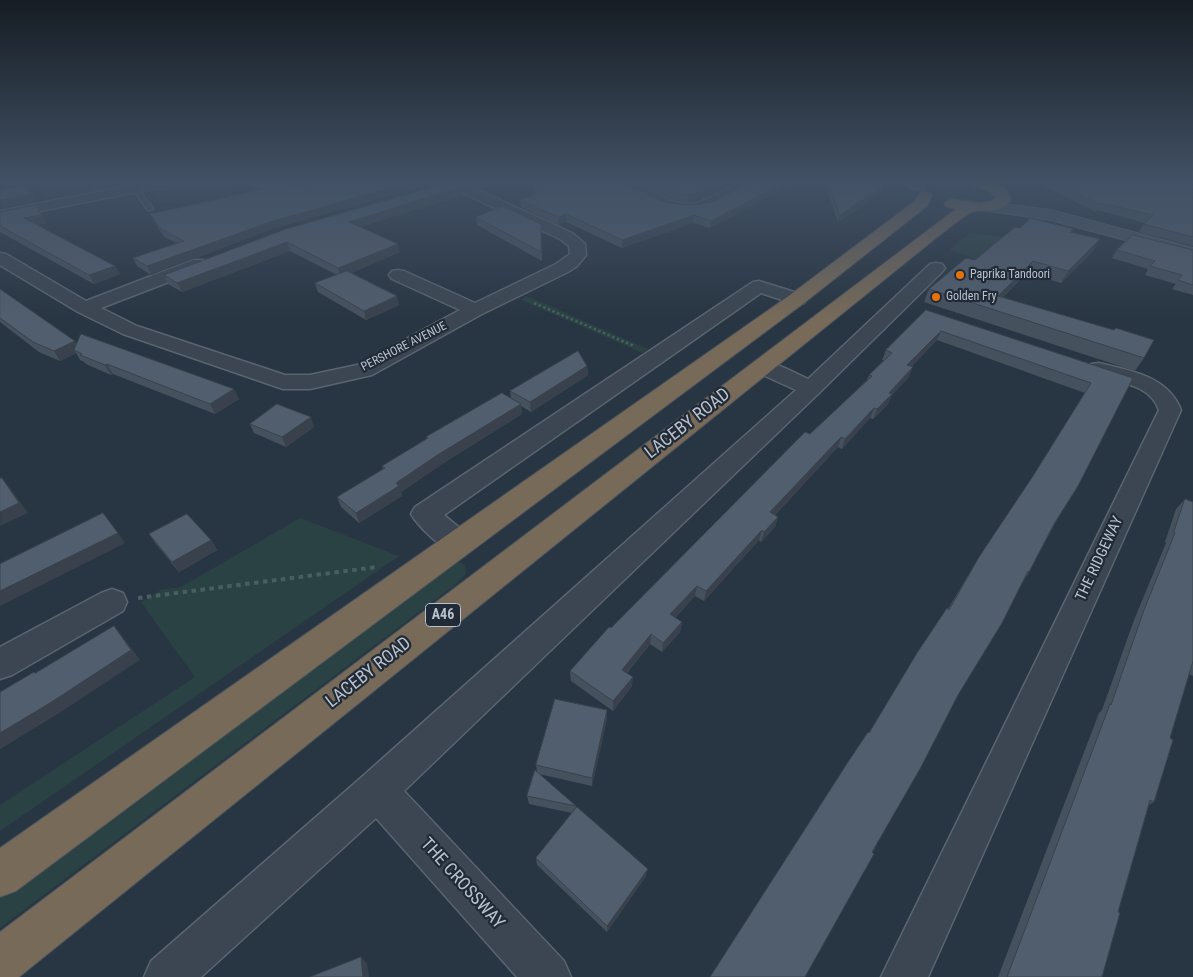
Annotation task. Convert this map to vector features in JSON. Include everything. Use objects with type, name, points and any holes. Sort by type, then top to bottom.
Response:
[{"type":"highway","name":"A46","points":[[0,875],[797,300],[890,228]]},
{"type":"highway","name":"LACEBY ROAD","points":[[0,962],[939,228]]},
{"type":"street","name":"PERSHORE AVENUE","points":[[0,258],[85,308],[130,330],[283,382],[310,382],[364,370],[474,310],[572,262],[578,255],[577,244],[566,236],[547,228]]},
{"type":"street","points":[[1098,228],[1193,253]]},
{"type":"street","points":[[85,308],[210,260]]},
{"type":"street","points":[[167,977],[377,790],[811,388],[913,307],[936,268]]},
{"type":"street","points":[[398,275],[474,310]]},
{"type":"street","points":[[458,543],[425,514],[760,286],[797,300]]},
{"type":"street","name":"THE RIDGEWAY","points":[[904,977],[1170,410],[1164,394],[1148,385],[1073,360]]},
{"type":"street","points":[[762,367],[811,388]]},
{"type":"street","points":[[0,664],[112,602]]},
{"type":"street","name":"THE CROSSWAY","points":[[377,790],[548,977]]},
{"type":"path","points":[[511,292],[658,356]]},
{"type":"path","points":[[112,602],[386,566]]},
{"type":"green space","points":[[970,233],[1004,237],[1052,264],[1038,277],[949,250]]},
{"type":"green space","points":[[527,296],[648,349],[642,353],[521,300]]},
{"type":"green space","points":[[300,518],[399,556],[0,831],[0,805],[195,677],[141,602],[159,590],[181,587]]},
{"type":"green space","points":[[458,562],[465,565],[466,574],[456,584],[0,928],[0,892],[445,566]]},
{"type":"building","points":[[3,228],[42,228],[115,266],[89,275]]},
{"type":"building","points":[[160,228],[255,228],[147,266],[133,258],[184,241]]},
{"type":"building","points":[[361,228],[398,244],[338,268],[287,242],[177,283],[164,275],[286,229]]},
{"type":"building","points":[[496,228],[541,228],[541,252]]},
{"type":"building","points":[[595,228],[658,228],[622,240]]},
{"type":"building","points":[[1014,228],[1069,228],[1074,229],[1070,232],[1100,239],[1068,271],[1033,261],[998,296],[1154,340],[1144,358],[929,289],[966,258],[975,260]]},
{"type":"building","points":[[1158,228],[1193,228],[1193,237]]},
{"type":"building","points":[[1133,235],[1193,250],[1193,285],[1178,280],[1182,275],[1150,266],[1155,261],[1117,250]]},
{"type":"building","points":[[347,271],[397,296],[364,311],[315,283]]},
{"type":"building","points":[[0,289],[75,341],[54,351],[33,342],[0,318]]},
{"type":"building","points":[[926,310],[1133,378],[1078,486],[1054,524],[1002,623],[958,695],[920,769],[872,852],[874,854],[805,977],[710,977],[848,762],[869,733],[917,653],[947,608],[949,610],[979,557],[1033,476],[1091,383],[941,331],[907,365],[913,367],[889,393],[892,394],[877,409],[874,408],[845,439],[841,437],[770,512],[778,517],[764,532],[762,530],[706,591],[697,586],[670,614],[682,622],[663,643],[651,634],[622,670],[633,677],[613,701],[570,671],[609,627],[611,628],[805,432],[810,434],[872,376],[869,375],[892,353],[886,350]]},
{"type":"building","points":[[81,334],[234,389],[210,404],[80,355],[82,354],[74,350]]},
{"type":"building","points":[[578,351],[587,366],[530,402],[510,391]]},
{"type":"building","points":[[502,393],[521,404],[439,454],[396,483],[399,486],[356,513],[337,497],[385,468],[382,466],[428,438],[426,437]]},
{"type":"building","points":[[277,404],[311,417],[282,437],[250,424]]},
{"type":"building","points":[[0,478],[2,478],[19,503],[0,512]]},
{"type":"building","points":[[1185,499],[1193,502],[1193,661],[1170,738],[1173,740],[1154,802],[1150,800],[1118,912],[1120,913],[1102,977],[1007,977],[1111,705],[1144,610],[1175,533]]},
{"type":"building","points":[[103,513],[118,533],[0,591],[0,564]]},
{"type":"building","points":[[187,514],[211,540],[172,562],[149,534]]},
{"type":"building","points":[[114,626],[131,650],[0,733],[0,692]]},
{"type":"building","points":[[555,699],[607,710],[592,778],[536,765]]},
{"type":"building","points":[[535,770],[576,806],[527,796]]},
{"type":"building","points":[[577,807],[648,869],[607,926],[536,858]]},
{"type":"building","points":[[361,957],[363,977],[310,977]]},
{"type":"place","name":"Paprika Tandoori","points":[[960,275]]},
{"type":"place","name":"Golden Fry","points":[[936,297]]}]
